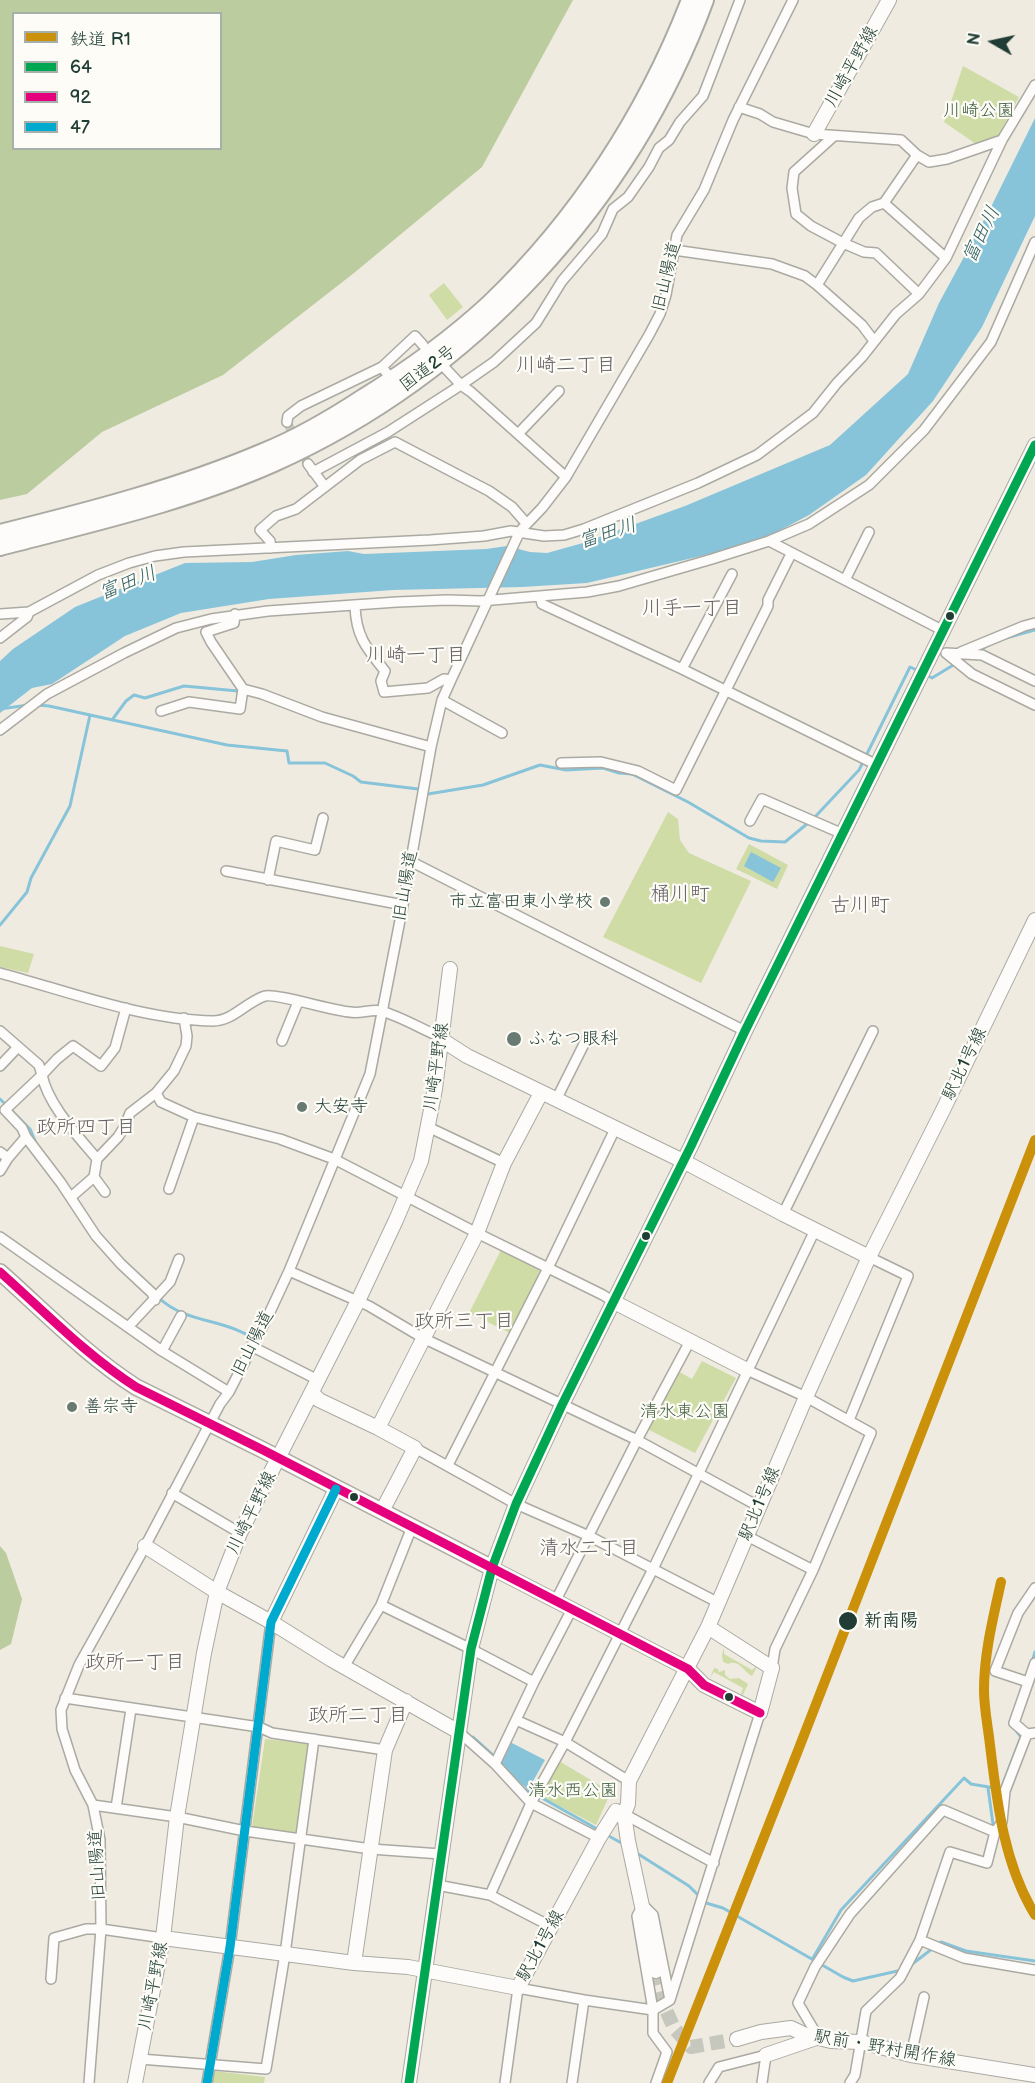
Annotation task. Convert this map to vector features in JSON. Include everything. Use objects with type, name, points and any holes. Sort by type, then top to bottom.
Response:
[{"type":"highway","name":"国道2号","points":[[0,533],[97,509],[209,474],[266,452],[326,421],[387,373],[444,342],[488,304],[528,263],[568,216],[621,140],[650,89],[690,0]]},
{"type":"highway","name":"国道2号","points":[[0,547],[162,504],[274,462],[335,431],[401,391],[454,351],[498,313],[538,272],[580,223],[606,187],[663,95],[705,0]]},
{"type":"main road","points":[[0,1272],[76,1342],[117,1375],[136,1387],[492,1568]]},
{"type":"street","points":[[325,487],[310,468],[388,432],[494,362],[536,323],[562,281],[602,234],[613,208],[628,197],[659,148],[669,140],[680,122],[703,96],[740,0]]},
{"type":"street","name":"旧山陽道","points":[[89,2083],[101,1929],[100,1840],[93,1805],[75,1770],[62,1729],[61,1710],[65,1698],[80,1665],[269,1314],[370,1074],[431,747],[442,700],[520,531],[542,508],[566,477],[660,314],[666,295],[677,235],[704,190],[739,107],[793,0]]},
{"type":"street","name":"川崎平野線","points":[[814,134],[889,0]]},
{"type":"street","points":[[0,614],[29,612],[98,575],[155,556],[184,552],[430,540],[520,531],[544,536],[564,535],[698,483],[757,455],[813,412],[896,314],[919,294],[946,258],[1002,140],[1035,86]]},
{"type":"street","points":[[739,107],[760,114],[773,122],[814,134],[901,141],[929,162],[947,159],[1002,140]]},
{"type":"street","points":[[834,136],[794,172],[792,188],[796,214],[811,226],[843,243],[864,252],[876,253],[919,294]]},
{"type":"street","points":[[817,285],[859,218],[872,207],[884,203],[917,155]]},
{"type":"street","points":[[884,203],[946,258]]},
{"type":"street","points":[[0,730],[47,694],[164,633],[194,623],[235,615],[490,596],[540,596],[587,592],[619,586],[769,541],[809,524],[869,485],[924,430],[991,342],[1035,242]]},
{"type":"street","points":[[674,250],[772,264],[805,276],[862,325],[874,341]]},
{"type":"street","points":[[288,422],[288,416],[301,406],[387,373],[415,336],[423,345]]},
{"type":"street","points":[[446,369],[461,385],[566,477]]},
{"type":"street","points":[[518,434],[559,392]]},
{"type":"street","points":[[271,548],[270,541],[260,530],[276,516],[296,509],[360,460],[395,442],[489,491],[512,507],[520,531]]},
{"type":"street","points":[[1035,445],[944,631],[947,651],[972,674],[1035,705]]},
{"type":"street","points":[[845,580],[869,532]]},
{"type":"street","points":[[769,541],[944,631]]},
{"type":"street","points":[[561,763],[601,762],[638,771],[675,790],[768,606],[768,600],[791,554]]},
{"type":"street","points":[[682,669],[732,574]]},
{"type":"street","points":[[540,596],[542,604],[682,669],[877,765]]},
{"type":"street","points":[[355,606],[356,621],[364,645],[386,671],[381,681],[384,692],[428,688],[444,679],[451,680]]},
{"type":"street","points":[[0,639],[27,617],[29,612]]},
{"type":"street","points":[[235,615],[234,623],[207,632],[211,642],[243,689],[322,717],[431,747]]},
{"type":"street","points":[[409,2083],[471,1649],[492,1568],[516,1504],[562,1405],[877,765],[947,651],[1035,623]]},
{"type":"street","points":[[947,651],[982,655],[1035,681]]},
{"type":"street","points":[[161,711],[189,702],[240,709],[243,689]]},
{"type":"street","points":[[442,700],[502,733]]},
{"type":"street","points":[[750,820],[762,799],[843,834]]},
{"type":"street","points":[[268,880],[276,841],[315,850],[322,818]]},
{"type":"street","points":[[410,861],[745,1031]]},
{"type":"street","points":[[226,872],[403,905]]},
{"type":"street","name":"駅北1号線","points":[[163,1938],[354,1963],[425,1969],[519,1988],[599,1838],[616,1811],[624,1814],[628,1804],[630,1780],[708,1628],[758,1506],[869,1257],[1035,920]]},
{"type":"street","name":"川崎平野線","points":[[135,2083],[163,1938],[177,1817],[204,1653],[217,1592],[240,1533],[358,1301],[421,1161],[442,1040],[450,969]]},
{"type":"street","points":[[0,973],[157,1015],[214,1021],[225,1020],[251,1002],[267,995],[351,1013],[381,1011],[436,1035],[466,1056],[683,1161],[908,1276],[849,1420]]},
{"type":"street","points":[[282,1041],[298,1002]]},
{"type":"street","points":[[126,1008],[115,1048],[101,1066],[73,1046],[42,1075],[3,1105],[71,1197],[96,1236],[152,1293],[155,1300]]},
{"type":"street","points":[[71,1197],[94,1177],[97,1159],[118,1137],[130,1113],[156,1093],[174,1071],[186,1046],[184,1018]]},
{"type":"street","points":[[0,1031],[39,1065],[45,1088],[68,1123],[97,1159]]},
{"type":"street","points":[[783,1214],[873,1031]]},
{"type":"street","points":[[556,1100],[588,1036]]},
{"type":"street","points":[[0,1066],[18,1047]]},
{"type":"street","points":[[156,1093],[161,1102],[194,1117],[280,1139],[334,1159],[747,1370],[806,1397],[872,1433],[813,1570],[775,1649],[760,1713],[670,2000],[653,2010],[519,1988],[505,2083]]},
{"type":"street","points":[[378,1428],[477,1233],[504,1163],[541,1093]]},
{"type":"street","points":[[169,1189],[194,1117]]},
{"type":"street","points":[[428,1127],[504,1163]]},
{"type":"street","points":[[448,1465],[548,1268],[615,1129]]},
{"type":"street","points":[[0,1171],[4,1155],[26,1137]]},
{"type":"street","points":[[94,1177],[105,1192]]},
{"type":"street","points":[[490,1895],[531,1803],[565,1742],[653,1569],[815,1230]]},
{"type":"street","points":[[0,1250],[3,1239],[128,1328],[229,1392]]},
{"type":"street","points":[[128,1328],[170,1282],[179,1258]]},
{"type":"street","points":[[289,1270],[358,1301],[423,1338],[637,1440],[758,1506]]},
{"type":"street","points":[[162,1351],[181,1316]]},
{"type":"street","points":[[556,1600],[690,1341]]},
{"type":"street","points":[[251,1346],[318,1380]]},
{"type":"street","points":[[312,1393],[319,1400],[378,1428],[516,1504],[589,1536],[717,1602]]},
{"type":"street","points":[[382,1511],[415,1448]]},
{"type":"street","points":[[207,2083],[231,1947],[271,1622],[336,1489]]},
{"type":"street","points":[[172,1493],[240,1533]]},
{"type":"street","points":[[344,1666],[381,1605],[412,1527]]},
{"type":"street","points":[[747,1536],[813,1570]]},
{"type":"street","points":[[145,1546],[217,1592],[459,1732],[495,1764],[531,1803],[599,1838]]},
{"type":"street","points":[[492,1568],[688,1669],[704,1685],[760,1713]]},
{"type":"street","points":[[1028,1682],[995,1671],[1018,1613],[1035,1588]]},
{"type":"street","points":[[381,1605],[534,1682]]},
{"type":"street","points":[[495,1764],[572,1609]]},
{"type":"street","points":[[708,1628],[772,1668]]},
{"type":"street","points":[[850,2083],[855,2075],[866,2011],[900,1978],[920,1940],[950,1852],[987,1863],[995,1832],[1002,1822],[1005,1791],[1031,1733],[1014,1723],[1035,1663]]},
{"type":"street","points":[[65,1698],[259,1727],[273,1734],[385,1750]]},
{"type":"street","points":[[354,1963],[385,1750],[406,1701]]},
{"type":"street","points":[[116,1808],[131,1708]]},
{"type":"street","points":[[516,1720],[565,1742],[630,1780]]},
{"type":"street","points":[[140,2059],[266,2069],[285,1954],[314,1739]]},
{"type":"street","points":[[93,1805],[177,1817],[245,1831],[370,1849],[441,1854]]},
{"type":"street","points":[[709,2083],[719,2067],[766,2055],[818,2037],[798,2003],[815,1967],[850,1914],[943,1810],[995,1832]]},
{"type":"street","points":[[624,1814],[714,1863]]},
{"type":"street","points":[[624,1814],[656,1971]]},
{"type":"street","points":[[438,1885],[490,1895],[552,1927]]},
{"type":"street","points":[[643,1905],[653,1915],[670,2000]]},
{"type":"street","points":[[643,1905],[637,1916],[653,2010],[653,2033],[667,2052],[656,2083]]},
{"type":"street","points":[[51,1979],[54,1938],[86,1929],[101,1929],[163,1938]]},
{"type":"street","points":[[920,1940],[964,1958],[1035,1970]]},
{"type":"street","points":[[911,2055],[924,1997]]},
{"type":"street","points":[[572,2083],[584,2000]]},
{"type":"street","name":"駅前・野村開作線","points":[[737,2039],[761,2032],[791,2028],[806,2036],[831,2041],[861,2042],[911,2055],[1035,2075]]},
{"type":"street","points":[[762,2083],[766,2055]]},
{"type":"green space","points":[[0,0],[573,0],[482,167],[354,273],[223,375],[102,432],[27,494],[0,500]]},
{"type":"green space","name":"川崎公園","points":[[963,66],[1019,97],[998,136],[976,144],[944,122]]},
{"type":"green space","points":[[444,283],[463,307],[447,320],[429,295]]},
{"type":"green space","points":[[668,812],[678,819],[680,840],[689,853],[751,881],[701,983],[603,937]]},
{"type":"green space","points":[[749,844],[788,865],[777,889],[736,869]]},
{"type":"green space","points":[[0,946],[34,954],[28,973],[0,967]]},
{"type":"green space","points":[[502,1248],[541,1268],[510,1333],[469,1313]]},
{"type":"green space","name":"清水東公園","points":[[702,1361],[736,1378],[695,1453],[645,1428],[676,1370],[692,1379]]},
{"type":"green space","points":[[0,1546],[6,1553],[22,1599],[11,1644],[0,1650]]},
{"type":"green space","points":[[724,1648],[724,1654],[752,1670],[758,1665],[752,1676],[738,1664],[723,1662]]},
{"type":"green space","points":[[714,1668],[719,1672],[725,1670],[725,1675],[730,1679],[739,1678],[748,1684],[743,1695],[741,1694],[743,1688],[714,1672],[710,1678]]},
{"type":"green space","points":[[265,1739],[311,1744],[298,1835],[252,1827]]},
{"type":"green space","name":"清水西公園","points":[[559,1761],[611,1792],[596,1825],[542,1797]]},
{"type":"green space","points":[[214,2071],[265,2077],[264,2083],[212,2083]]},
{"type":"water","name":"富田川","points":[[1035,118],[1035,216],[982,327],[933,401],[866,475],[809,515],[756,543],[587,583],[393,590],[269,599],[181,613],[125,636],[52,684],[32,688],[0,713],[0,661],[13,649],[75,607],[185,563],[252,562],[296,555],[348,551],[364,554],[486,549],[507,546],[530,552],[547,553],[583,543],[685,506],[830,445],[908,374],[939,303],[991,207]]},
{"type":"water","points":[[751,852],[781,868],[773,882],[744,866]]},
{"type":"water","points":[[510,1742],[545,1760],[528,1790],[501,1764]]},
{"type":"waterway","points":[[1006,638],[1035,630]]},
{"type":"waterway","points":[[977,652],[989,645]]},
{"type":"waterway","points":[[927,675],[932,678],[955,664]]},
{"type":"waterway","points":[[37,705],[227,745],[287,751],[289,763],[325,763],[361,782],[418,789],[428,794],[483,785],[540,765],[566,770],[603,768],[632,774],[688,802],[749,838],[785,842],[813,819],[859,770],[910,667],[919,671]]},
{"type":"waterway","points":[[112,720],[126,701],[134,695],[145,698],[184,686],[238,691]]},
{"type":"waterway","points":[[0,709],[28,705]]},
{"type":"waterway","points":[[0,925],[27,892],[31,878],[70,806],[90,715]]},
{"type":"waterway","points":[[0,1099],[30,1129],[36,1143]]},
{"type":"waterway","points":[[159,1298],[170,1307],[183,1313],[236,1330],[260,1344]]},
{"type":"waterway","points":[[1032,1662],[1035,1652]]},
{"type":"waterway","points":[[813,1958],[841,1910],[964,1778],[971,1784],[1001,1789],[1021,1737],[1015,1729]]},
{"type":"waterway","points":[[473,1737],[493,1755]]},
{"type":"waterway","points":[[507,1770],[522,1784]]},
{"type":"waterway","points":[[988,1788],[993,1824]]},
{"type":"waterway","points":[[526,1789],[599,1830]]},
{"type":"waterway","points":[[607,1835],[625,1845]]},
{"type":"waterway","points":[[635,1852],[689,1886],[706,1903],[723,1908],[843,1977],[853,1981],[902,1970]]},
{"type":"waterway","points":[[911,1965],[941,1942],[966,1951],[1035,1961]]},
{"type":"tunnel","points":[[287,422],[308,464]]},
{"type":"tunnel","points":[[656,1971],[666,2010],[674,2028],[691,2047],[737,2039]]},
{"type":"railway","points":[[1001,1582],[987,1650],[984,1676],[985,1704],[1004,1833],[1016,1875],[1035,1915]]},
{"type":"rail line","name":"R1","points":[[667,2083],[1035,1140]]},
{"type":"rail line","name":"R1","points":[[1001,1582],[987,1650],[984,1676],[985,1704],[1004,1833],[1016,1875],[1035,1915]]},
{"type":"transit line","name":"64","points":[[409,2083],[471,1649],[492,1568],[516,1504],[745,1031],[1035,445]]},
{"type":"transit line","name":"92","points":[[0,1272],[83,1347],[136,1387],[688,1669],[704,1685],[760,1713]]},
{"type":"transit line","name":"47","points":[[207,2083],[230,1947],[271,1622],[336,1489]]},
{"type":"place","name":"市立富田東小学校","points":[[605,902]]},
{"type":"place","name":"ふなつ眼科","points":[[514,1039]]},
{"type":"place","name":"大安寺","points":[[302,1107]]},
{"type":"place","name":"善宗寺","points":[[72,1407]]},
{"type":"place","name":"新南陽","points":[[848,1621]]},
{"type":"district","name":"川崎二丁目","points":[[566,366]]},
{"type":"district","name":"川手一丁目","points":[[692,609]]},
{"type":"district","name":"川崎一丁目","points":[[416,656]]},
{"type":"district","name":"桶川町","points":[[680,895]]},
{"type":"district","name":"古川町","points":[[860,906]]},
{"type":"district","name":"政所四丁目","points":[[86,1128]]},
{"type":"district","name":"政所三丁目","points":[[464,1322]]},
{"type":"district","name":"清水二丁目","points":[[589,1549]]},
{"type":"district","name":"政所一丁目","points":[[135,1663]]},
{"type":"district","name":"政所二丁目","points":[[358,1716]]}]
